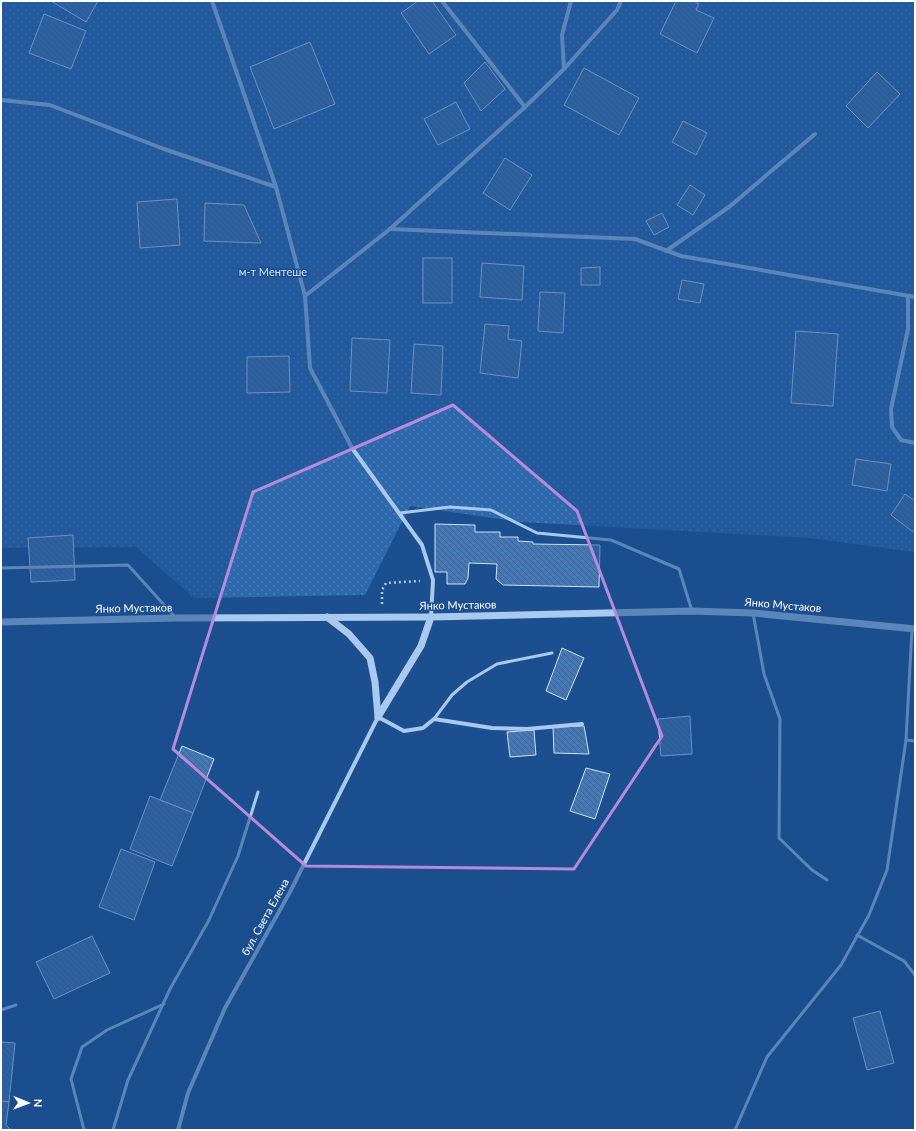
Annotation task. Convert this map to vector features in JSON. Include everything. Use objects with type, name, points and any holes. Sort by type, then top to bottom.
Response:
[{"type":"street","points":[[212,1],[276,187],[305,296],[310,368],[352,448],[422,545],[433,580],[431,616],[421,646],[378,717]]},
{"type":"street","points":[[442,1],[525,107]]},
{"type":"street","points":[[564,69],[562,35],[571,1]]},
{"type":"street","points":[[305,296],[390,229],[525,107],[564,69],[617,10],[621,1]]},
{"type":"street","points":[[1,100],[50,105],[164,149],[276,187]]},
{"type":"street","points":[[666,250],[729,207],[815,134]]},
{"type":"street","points":[[390,229],[635,239],[681,256],[915,297]]},
{"type":"street","points":[[908,296],[908,329],[892,409],[892,427],[901,440],[915,443]]},
{"type":"street","name":"Янко Мустаков","points":[[1,622],[176,618],[431,616],[692,611],[753,613],[913,629]]},
{"type":"street","points":[[328,617],[349,634],[370,658],[375,682],[378,717]]},
{"type":"street","points":[[378,717],[404,731],[423,728],[434,719],[492,728],[520,729],[582,724]]},
{"type":"street","name":"бул. Света Елена","points":[[178,1130],[188,1093],[225,1008],[290,892],[378,717]]},
{"type":"lane","points":[[400,513],[450,507],[492,510],[537,533],[612,540],[678,569],[692,611]]},
{"type":"lane","points":[[1,568],[128,565],[176,618]]},
{"type":"lane","points":[[753,613],[764,674],[780,719],[779,838],[812,870],[827,880]]},
{"type":"lane","points":[[735,1130],[767,1057],[841,965],[869,915],[887,870],[906,740],[913,629]]},
{"type":"lane","points":[[434,719],[452,695],[468,682],[497,664],[552,653]]},
{"type":"lane","points":[[906,740],[915,741]]},
{"type":"lane","points":[[113,1130],[128,1080],[170,989],[209,920],[238,856],[258,792]]},
{"type":"lane","points":[[857,935],[904,961],[915,976]]},
{"type":"lane","points":[[84,1130],[71,1079],[82,1047],[107,1030],[164,1004]]},
{"type":"lane","points":[[1,1010],[16,1005]]},
{"type":"path","points":[[382,616],[382,590],[386,583],[433,580]]},
{"type":"highlighted area","points":[[453,405],[577,511],[662,736],[574,869],[306,866],[173,749],[253,492]]},
{"type":"green space","name":"м-т Ментeше","points":[[1,1],[915,1],[915,552],[810,538],[521,522],[410,506],[365,595],[194,598],[136,547],[1,548]]},
{"type":"building","points":[[51,1],[98,1],[86,22]]},
{"type":"building","points":[[418,1],[432,1],[456,35],[429,54],[401,13]]},
{"type":"building","points":[[676,1],[693,1],[699,4],[696,10],[714,18],[697,53],[660,34]]},
{"type":"building","points":[[44,14],[86,31],[71,69],[29,53]]},
{"type":"building","points":[[310,42],[335,104],[274,129],[250,67]]},
{"type":"building","points":[[485,62],[505,89],[481,111],[464,83]]},
{"type":"building","points":[[584,68],[639,98],[619,135],[564,105]]},
{"type":"building","points":[[877,72],[900,94],[868,128],[846,106]]},
{"type":"building","points":[[456,102],[470,129],[438,145],[424,119]]},
{"type":"building","points":[[683,121],[707,133],[696,155],[672,142]]},
{"type":"building","points":[[505,158],[532,175],[510,210],[483,193]]},
{"type":"building","points":[[690,185],[705,195],[693,215],[677,205]]},
{"type":"building","points":[[177,199],[180,245],[140,248],[137,202]]},
{"type":"building","points":[[205,203],[244,205],[261,243],[204,241]]},
{"type":"building","points":[[662,213],[669,227],[654,235],[646,221]]},
{"type":"building","points":[[423,258],[452,258],[452,303],[423,303]]},
{"type":"building","points":[[482,263],[524,266],[522,300],[480,297]]},
{"type":"building","points":[[600,267],[600,285],[581,285],[581,268]]},
{"type":"building","points":[[682,280],[704,284],[700,303],[678,299]]},
{"type":"building","points":[[540,292],[565,293],[563,333],[538,331]]},
{"type":"building","points":[[485,324],[509,326],[508,339],[522,341],[518,378],[480,373]]},
{"type":"building","points":[[796,331],[838,334],[833,406],[791,403]]},
{"type":"building","points":[[352,338],[390,340],[387,393],[350,391]]},
{"type":"building","points":[[414,344],[443,346],[441,395],[411,393]]},
{"type":"building","points":[[289,356],[290,392],[247,393],[247,357]]},
{"type":"building","points":[[856,459],[891,464],[887,491],[852,485]]},
{"type":"building","points":[[905,494],[915,501],[915,528],[913,532],[891,515]]},
{"type":"building","points":[[435,524],[475,525],[475,532],[500,532],[500,537],[518,537],[518,541],[533,542],[533,544],[600,545],[599,587],[503,585],[496,579],[497,564],[469,563],[468,578],[465,584],[447,584],[447,572],[435,572]]},
{"type":"building","points":[[73,535],[75,580],[31,582],[28,538]]},
{"type":"building","points":[[562,648],[584,658],[566,700],[546,691]]},
{"type":"building","points":[[690,716],[692,754],[661,756],[658,719]]},
{"type":"building","points":[[584,726],[589,754],[554,753],[553,727]]},
{"type":"building","points":[[534,730],[536,755],[510,757],[507,732]]},
{"type":"building","points":[[182,746],[214,759],[193,813],[160,800]]},
{"type":"building","points":[[586,768],[610,774],[595,819],[570,811]]},
{"type":"building","points":[[150,796],[193,813],[172,866],[130,849]]},
{"type":"building","points":[[121,849],[155,862],[134,920],[99,907]]},
{"type":"building","points":[[92,936],[110,973],[54,999],[36,962]]},
{"type":"building","points":[[880,1011],[894,1063],[867,1070],[853,1018]]},
{"type":"building","points":[[1,1042],[15,1043],[9,1102],[1,1101]]},
{"type":"building","points":[[1,1101],[9,1102],[6,1125],[11,1130],[1,1130]]}]
